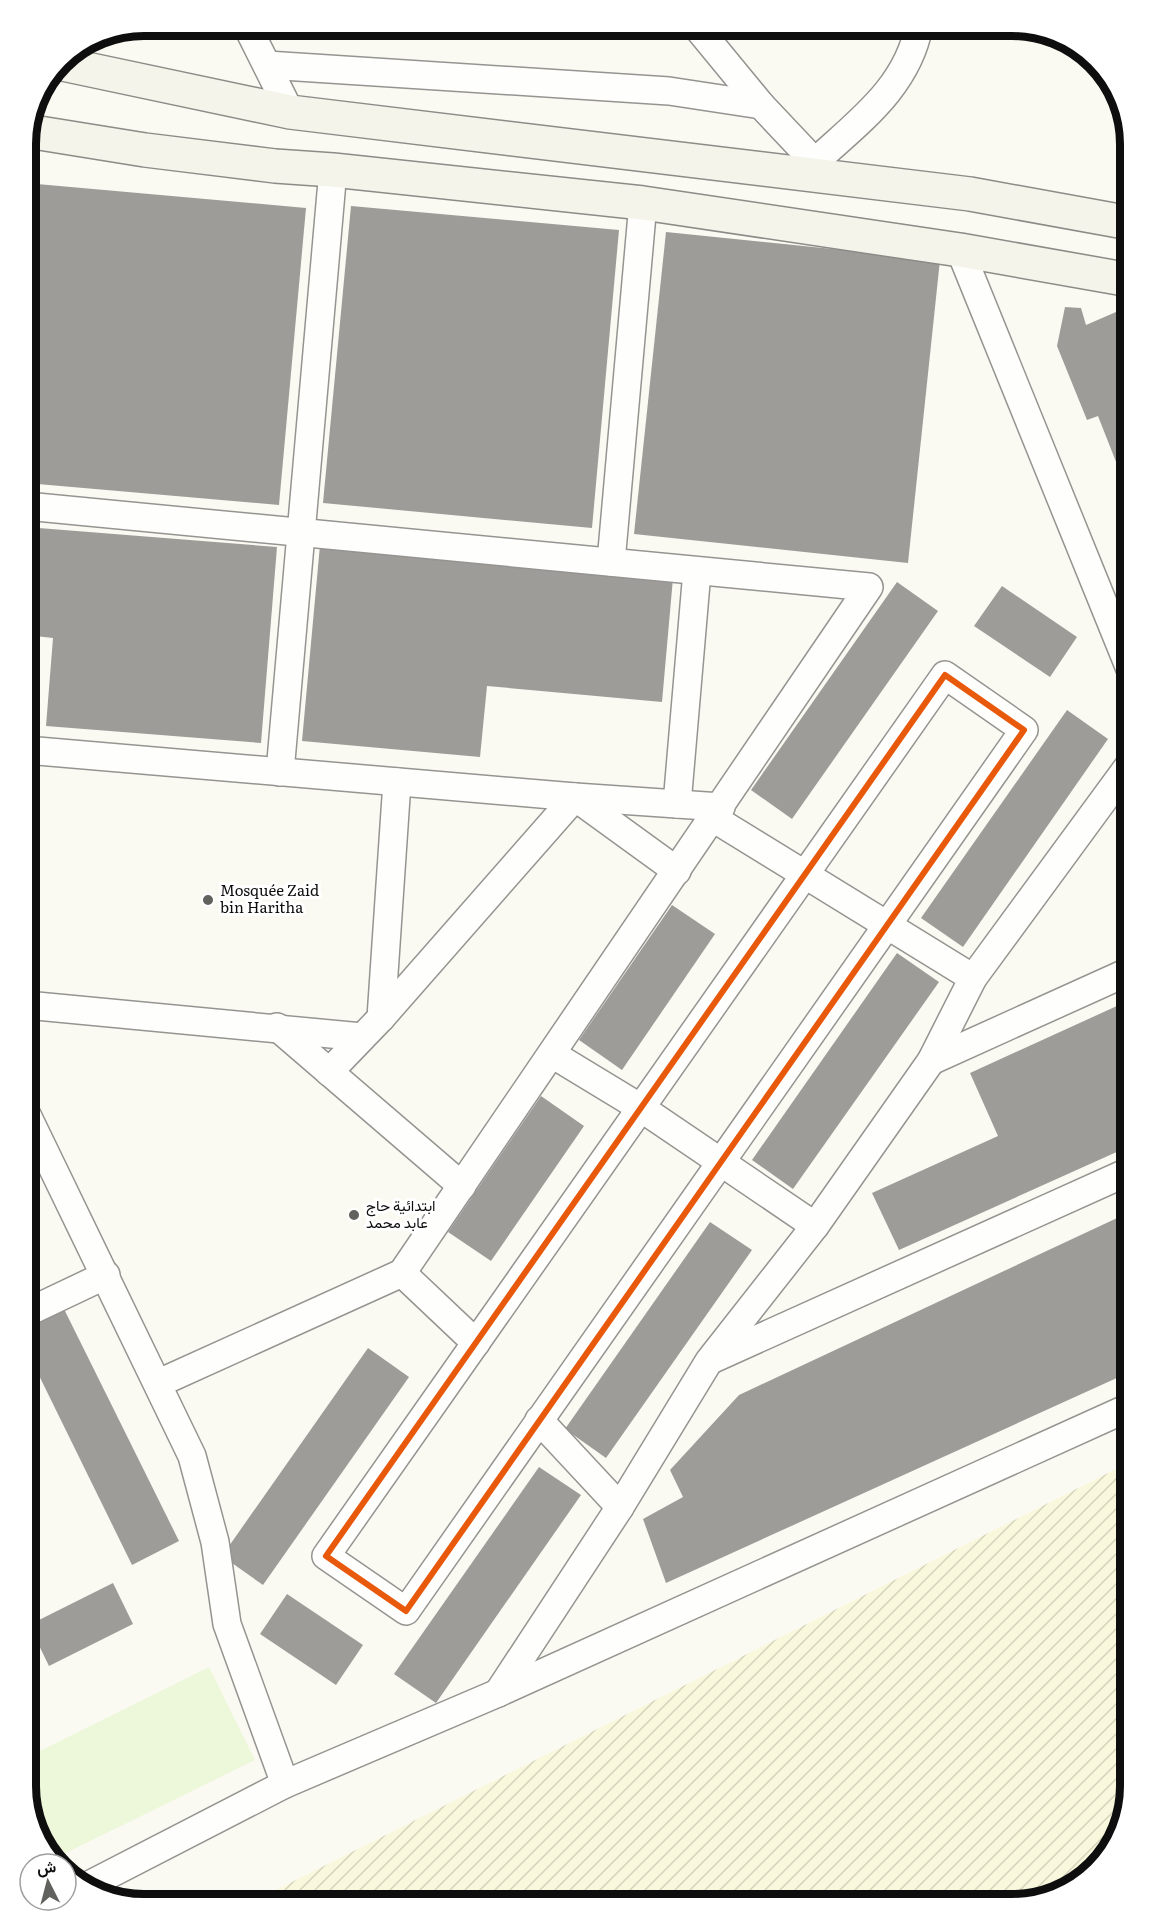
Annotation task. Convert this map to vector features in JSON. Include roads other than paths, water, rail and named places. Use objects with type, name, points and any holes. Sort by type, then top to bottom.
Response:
[{"type":"main road","points":[[70,66],[290,111],[822,170],[1120,221]]},
{"type":"main road","points":[[37,133],[145,150],[274,166],[333,170],[643,203],[960,250],[1120,278]]},
{"type":"street","points":[[252,36],[290,111]]},
{"type":"street","points":[[704,36],[761,105],[822,170],[888,95],[917,36]]},
{"type":"street","points":[[267,65],[669,91],[761,105]]},
{"type":"street","points":[[280,772],[333,170]]},
{"type":"street","points":[[611,562],[643,203]]},
{"type":"street","points":[[960,250],[1120,642]]},
{"type":"street","points":[[36,507],[869,587],[678,871],[402,1273],[159,1383]]},
{"type":"street","points":[[677,804],[698,571]]},
{"type":"street","points":[[945,675],[1024,730],[405,1611],[326,1556],[805,874],[945,675]]},
{"type":"street","points":[[36,751],[677,804],[717,812],[805,874],[973,978]]},
{"type":"street","points":[[498,1693],[620,1507],[709,1360],[815,1226],[931,1060],[973,978],[1120,779]]},
{"type":"street","points":[[381,1018],[397,782]]},
{"type":"street","points":[[575,797],[678,871]]},
{"type":"street","points":[[329,1072],[381,1018],[575,797]]},
{"type":"street","points":[[931,1060],[1120,976]]},
{"type":"street","points":[[36,1006],[362,1036]]},
{"type":"street","points":[[277,1027],[462,1185]]},
{"type":"street","points":[[552,1054],[641,1108],[815,1226]]},
{"type":"street","points":[[36,1133],[159,1383],[192,1456],[215,1542],[226,1624],[285,1784]]},
{"type":"street","points":[[709,1360],[1120,1176]]},
{"type":"street","points":[[402,1273],[476,1342]]},
{"type":"street","points":[[36,1308],[106,1275]]},
{"type":"street","points":[[94,1882],[285,1784],[498,1693],[1120,1412]]},
{"type":"street","points":[[540,1420],[620,1507]]},
{"type":"place","name":"Mosquée Zaid bin Haritha","points":[[208,900]]},
{"type":"place","name":"ابتدائية حاج عابد محمد","points":[[354,1215]]}]
